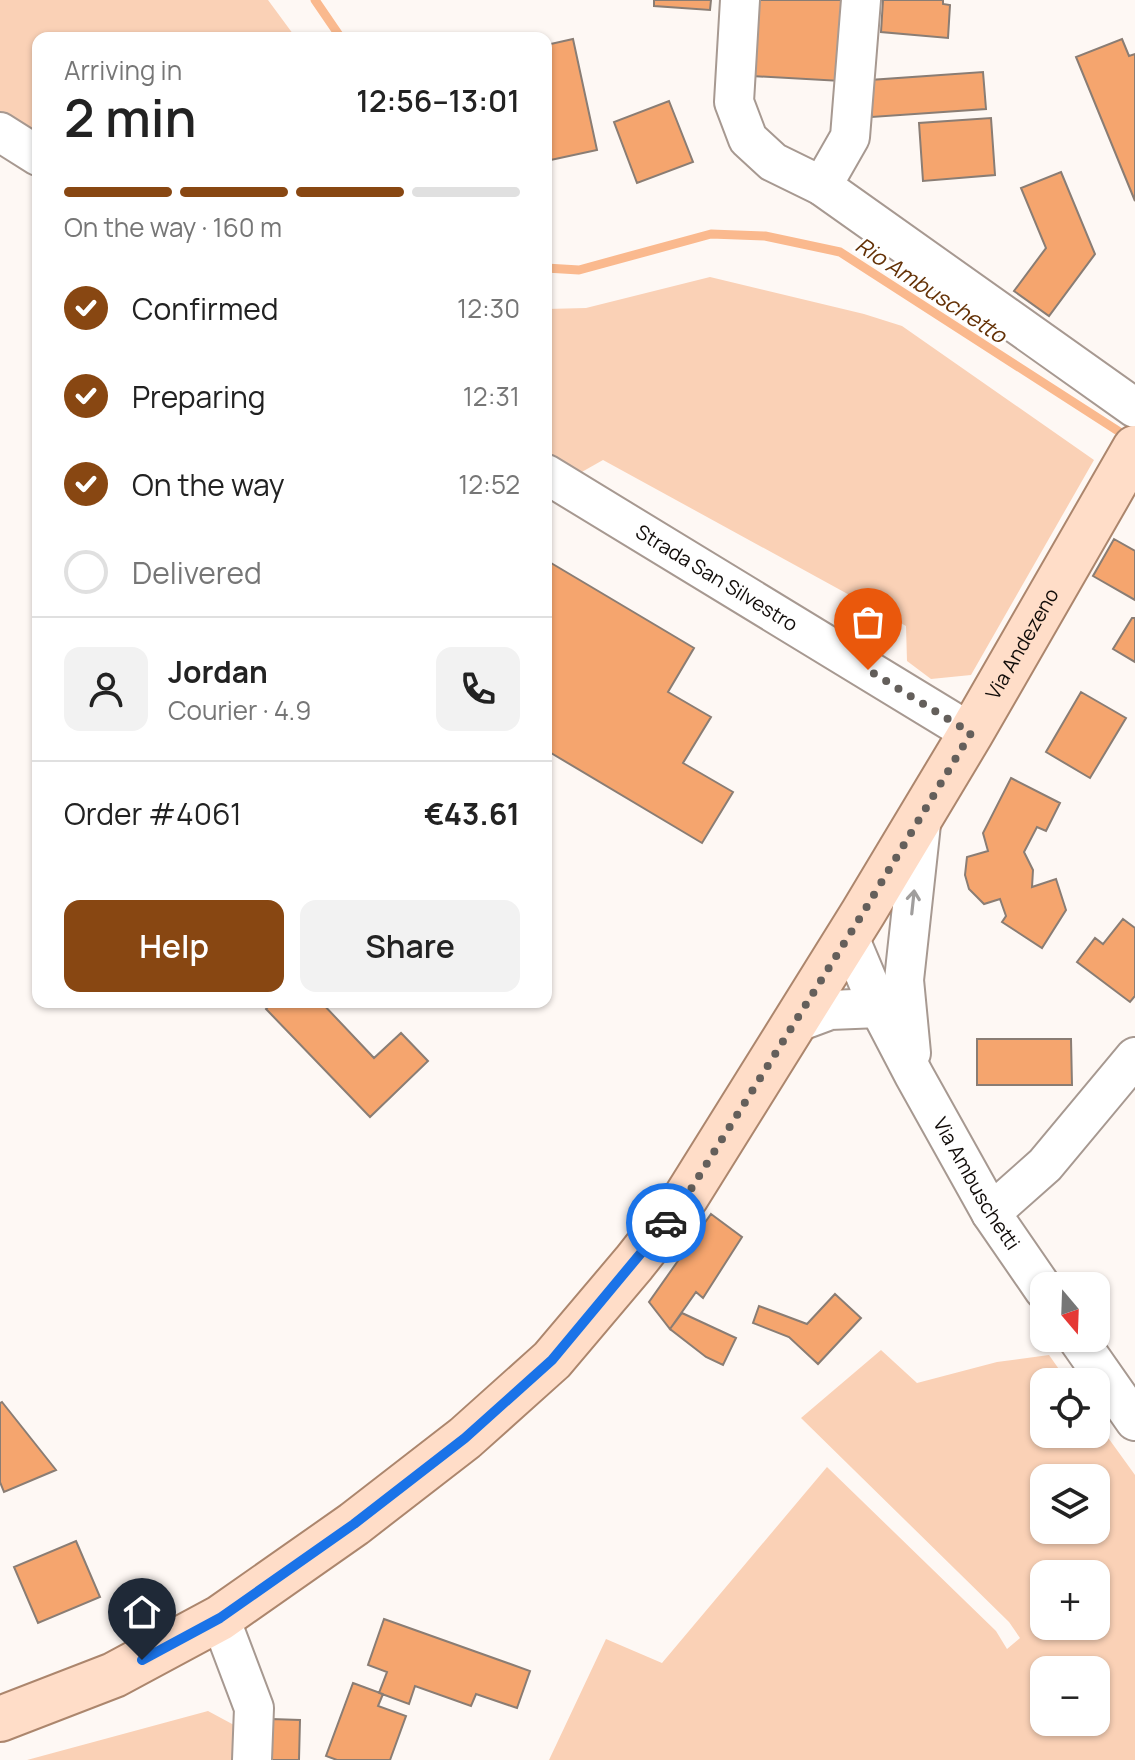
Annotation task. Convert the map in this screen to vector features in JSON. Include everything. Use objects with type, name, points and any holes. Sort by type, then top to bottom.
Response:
[{"type":"main road","name":"Via Andezeno","points":[[0,1719],[114,1675],[220,1618],[354,1524],[465,1438],[552,1360],[686,1197],[922,815],[1128,459]]},
{"type":"street","points":[[740,0],[734,102],[748,139],[773,162],[822,186],[1135,408]]},
{"type":"street","points":[[822,186],[850,137],[861,0]]},
{"type":"street","points":[[0,132],[32,152]]},
{"type":"street","name":"Strada San Silvestro","points":[[552,478],[971,733]]},
{"type":"street","name":"Via Ambuschetti","points":[[914,1075],[904,980],[922,815]]},
{"type":"street","name":"Via Ambuschetti","points":[[856,925],[904,980]]},
{"type":"street","name":"Via Ambuschetti","points":[[856,925],[879,1008],[991,1213],[1032,1272]]},
{"type":"street","points":[[795,1023],[830,1010],[879,1008]]},
{"type":"street","points":[[991,1213],[1045,1165],[1135,1057]]},
{"type":"street","points":[[1087,1352],[1135,1421]]},
{"type":"street","points":[[220,1618],[254,1708],[252,1760]]},
{"type":"shaded area","points":[[0,0],[268,0],[292,32],[32,32],[32,135],[0,115]]},
{"type":"shaded area","points":[[710,277],[864,314],[902,326],[1094,460],[971,675],[931,679],[907,661],[906,626],[603,460],[580,473],[552,457],[552,309],[586,308]]},
{"type":"shaded area","points":[[881,1350],[917,1383],[997,1362],[1049,1355],[1058,1368],[1030,1368],[1030,1448],[1110,1448],[1110,1440],[1135,1475],[1135,1760],[549,1760],[606,1639],[662,1663],[827,1467],[996,1631],[1007,1649],[1020,1638],[1009,1622],[801,1418]]},
{"type":"shaded area","points":[[208,1711],[234,1725],[234,1760],[27,1760]]},
{"type":"building","points":[[654,0],[711,0],[710,10],[654,6]]},
{"type":"building","points":[[757,0],[846,0],[841,81],[752,76]]},
{"type":"building","points":[[883,0],[943,0],[943,4],[950,5],[948,38],[881,32]]},
{"type":"building","points":[[573,39],[597,150],[552,160],[552,44]]},
{"type":"building","points":[[1122,39],[1129,56],[1135,54],[1135,201],[1076,57]]},
{"type":"building","points":[[983,72],[986,109],[872,117],[870,80]]},
{"type":"building","points":[[669,101],[693,162],[637,183],[614,122]]},
{"type":"building","points":[[991,118],[995,175],[923,181],[919,123]]},
{"type":"building","points":[[1061,172],[1095,254],[1049,316],[1014,291],[1046,248],[1021,188]]},
{"type":"building","points":[[1114,539],[1135,551],[1135,600],[1093,576]]},
{"type":"building","points":[[552,564],[694,648],[668,692],[711,717],[683,763],[733,792],[702,843],[552,754]]},
{"type":"building","points":[[1132,618],[1135,618],[1135,662],[1113,649]]},
{"type":"building","points":[[1081,692],[1126,718],[1090,778],[1046,752]]},
{"type":"building","points":[[1011,778],[1060,803],[1046,831],[1037,827],[1024,852],[1033,870],[1032,887],[1056,879],[1066,910],[1042,948],[1002,922],[1006,916],[1000,899],[984,904],[969,889],[965,875],[967,857],[988,851],[983,833]]},
{"type":"building","points":[[1123,919],[1135,928],[1135,996],[1130,1002],[1077,962],[1095,938],[1103,944]]},
{"type":"building","points":[[327,1008],[374,1058],[401,1033],[428,1061],[370,1117],[266,1009]]},
{"type":"building","points":[[977,1039],[1071,1039],[1072,1085],[977,1085]]},
{"type":"building","points":[[711,1214],[742,1237],[703,1298],[696,1292],[670,1329],[649,1302]]},
{"type":"building","points":[[835,1294],[861,1318],[818,1364],[789,1337],[753,1323],[759,1306],[807,1324]]},
{"type":"building","points":[[682,1313],[736,1338],[723,1365],[706,1357],[670,1329]]},
{"type":"building","points":[[2,1402],[56,1470],[4,1492],[0,1482]]},
{"type":"building","points":[[76,1541],[100,1597],[38,1623],[14,1567]]},
{"type":"building","points":[[384,1619],[530,1671],[517,1708],[476,1694],[471,1706],[415,1686],[409,1704],[379,1693],[387,1672],[368,1665]]},
{"type":"building","points":[[353,1683],[383,1694],[378,1706],[406,1716],[390,1760],[337,1760],[326,1756]]},
{"type":"building","points":[[271,1719],[300,1720],[299,1760],[270,1760]]},
{"type":"waterway","name":"Rio Ambuschetto","points":[[315,0],[337,32]]},
{"type":"waterway","name":"Rio Ambuschetto","points":[[552,268],[579,270],[711,234],[765,236],[840,252],[1129,438]]},
{"type":"way so far","points":[[666,1223],[686,1197],[835,958],[971,733],[868,670]]},
{"type":"route","points":[[142,1660],[220,1618],[354,1524],[465,1438],[552,1360],[666,1223]]}]
